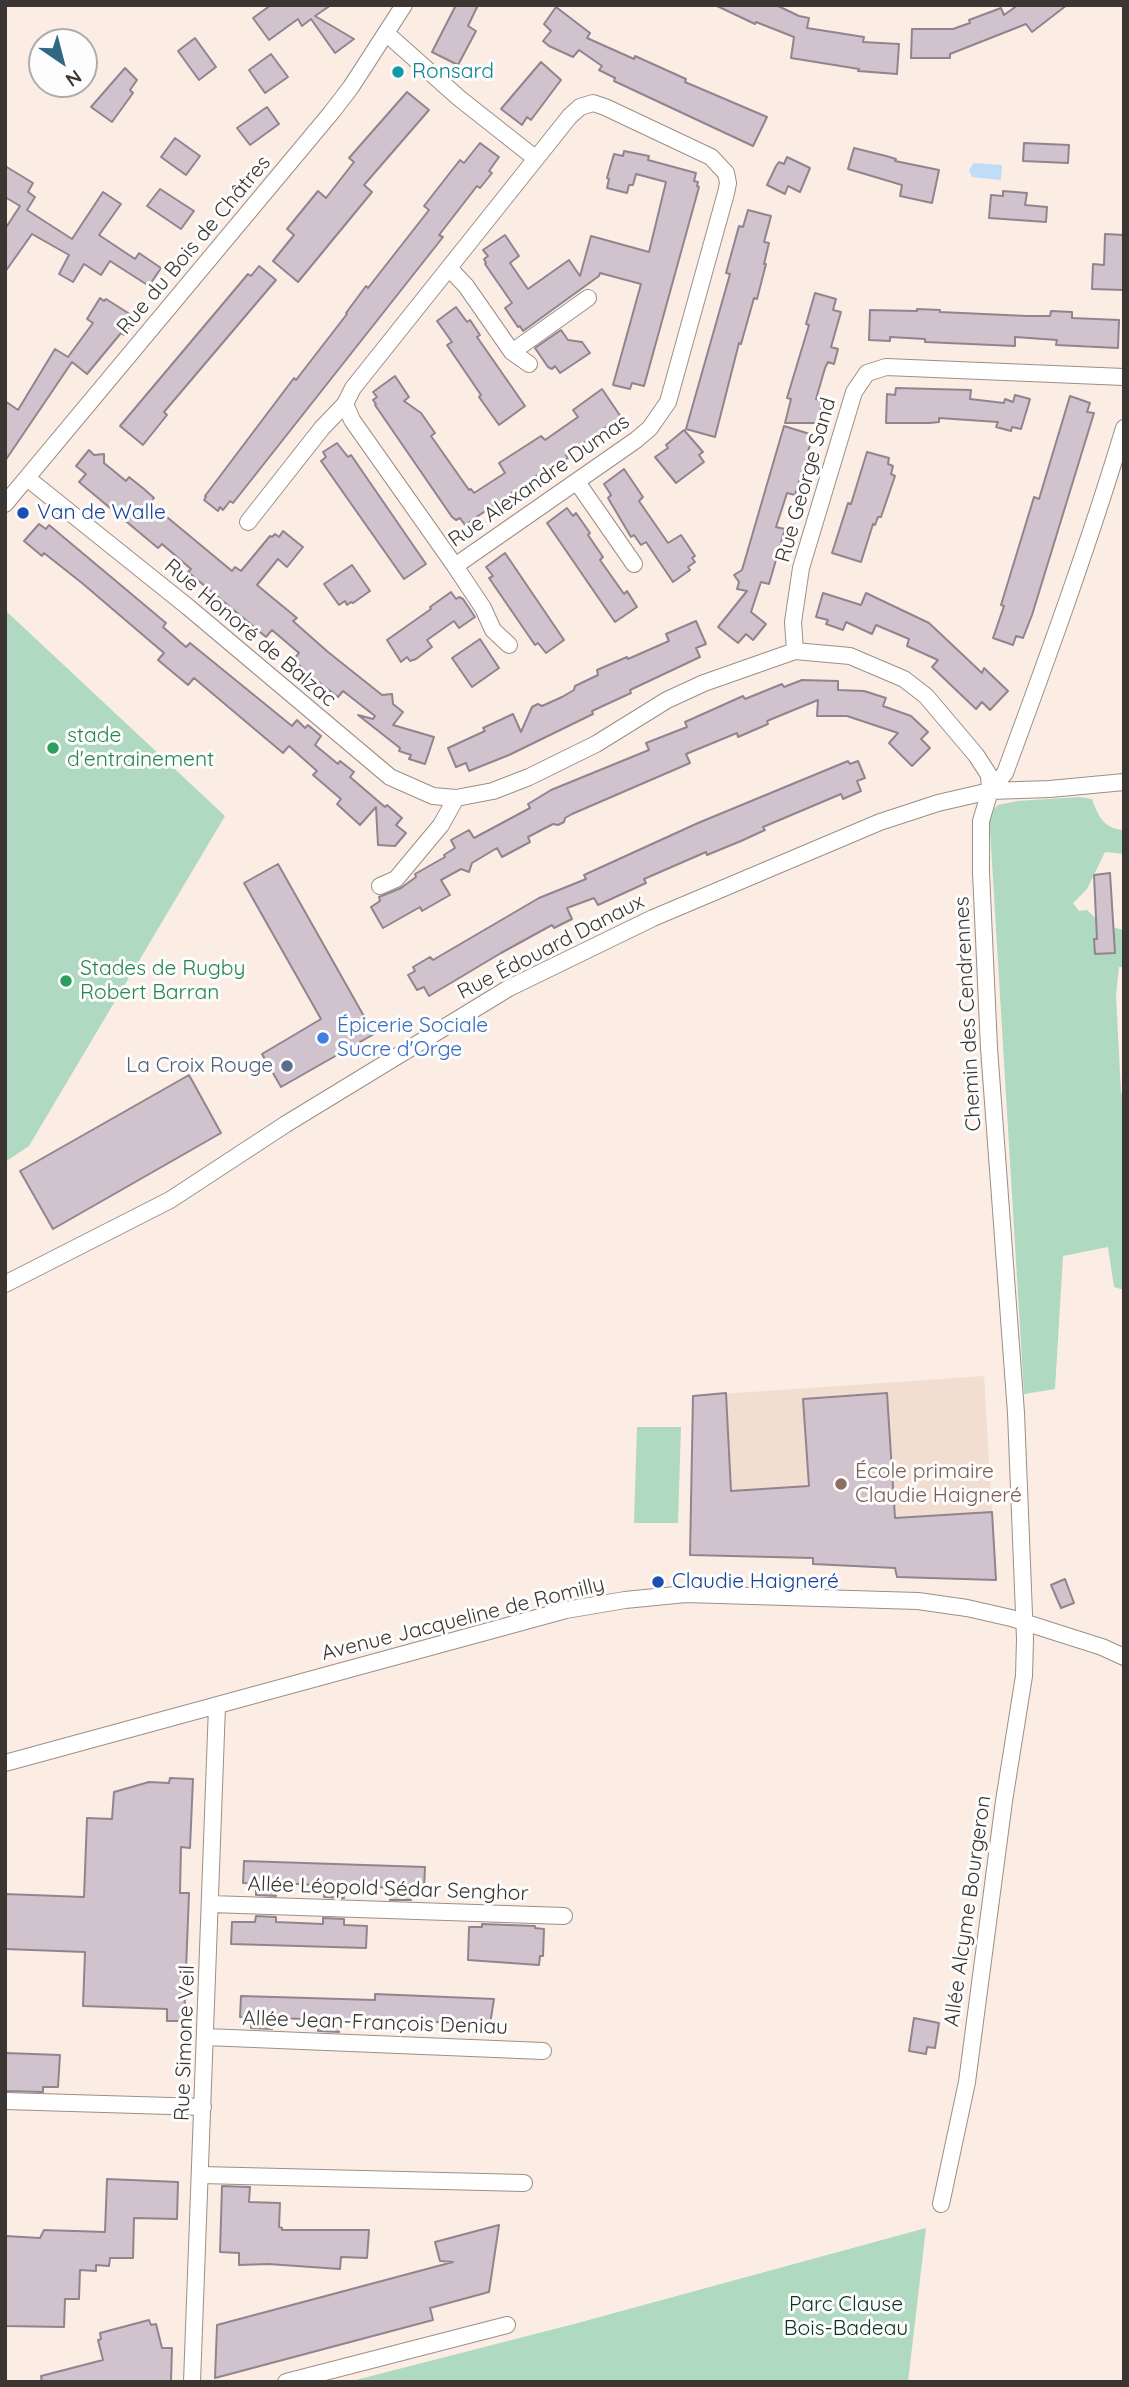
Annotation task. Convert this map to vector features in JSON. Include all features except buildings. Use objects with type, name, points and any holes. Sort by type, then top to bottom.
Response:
[{"type":"street","name":"Rue du Bois de Châtres","points":[[5,504],[324,122],[387,34],[396,9]]},
{"type":"street","points":[[387,34],[458,98],[535,158]]},
{"type":"street","name":"Rue Alexandre Dumas","points":[[593,103],[711,157],[726,173],[728,183],[667,402],[650,428],[455,566],[352,420],[345,404],[353,388],[535,158],[570,116],[580,107],[593,103]]},
{"type":"street","points":[[449,268],[466,286],[512,352],[529,364]]},
{"type":"street","points":[[512,352],[589,298]]},
{"type":"street","name":"Rue George Sand","points":[[794,651],[793,622],[801,568],[854,391],[867,373],[886,367],[1124,377]]},
{"type":"street","points":[[248,522],[322,428],[345,404]]},
{"type":"street","name":"Chemin des Cendrennes","points":[[1024,1623],[1016,1413],[989,1048],[981,821],[990,791],[1005,773],[1051,650],[1124,428]]},
{"type":"street","name":"Rue Honoré de Balzac","points":[[27,478],[188,607],[390,777],[433,796],[456,798],[493,791],[529,777],[596,744],[667,700],[704,682],[794,651],[850,656],[904,679],[926,696],[976,755],[989,775],[990,791]]},
{"type":"street","points":[[577,482],[634,564]]},
{"type":"street","points":[[455,566],[483,608],[493,629],[509,645]]},
{"type":"street","name":"Rue Édouard Danaux","points":[[5,1284],[170,1200],[308,1110],[509,988],[653,918],[880,822],[938,803],[990,791],[1124,782]]},
{"type":"street","points":[[380,886],[396,879],[441,825],[456,798]]},
{"type":"street","name":"Avenue Jacqueline de Romilly","points":[[5,1763],[566,1611],[625,1600],[686,1594],[918,1601],[967,1608],[1012,1618],[1102,1647],[1124,1657]]},
{"type":"street","name":"Allée Alcyme Bourgeron","points":[[941,2204],[967,2082],[1004,1801],[1024,1675],[1024,1623]]},
{"type":"street","name":"Rue Simone Veil","points":[[192,2382],[218,1706]]},
{"type":"street","name":"Allée Léopold Sédar Senghor","points":[[211,1903],[564,1916]]},
{"type":"street","name":"Allée Jean-François Deniau","points":[[206,2038],[543,2051]]},
{"type":"street","points":[[5,2101],[204,2106]]},
{"type":"street","points":[[201,2175],[524,2183]]},
{"type":"street","points":[[286,2382],[506,2325]]},
{"type":"shaded area","name":"École primaire Claudie Haigneré","points":[[984,1376],[996,1580],[897,1577],[895,1568],[813,1564],[812,1558],[690,1555],[693,1396]]},
{"type":"green space","name":"Stades de Rugby Robert Barran","points":[[5,610],[225,816],[29,1146],[5,1162]]},
{"type":"green space","points":[[1079,797],[1092,799],[1107,824],[1124,830],[1124,854],[1105,852],[1087,889],[1073,903],[1079,911],[1087,910],[1103,925],[1124,930],[1124,967],[1119,967],[1116,995],[1121,1093],[1124,1094],[1124,1290],[1114,1287],[1108,1247],[1063,1256],[1055,1389],[1024,1394],[989,813],[998,805],[1017,801]]},
{"type":"green space","points":[[637,1427],[681,1427],[678,1523],[634,1523]]},
{"type":"green space","name":"Parc Clause Bois-Badeau","points":[[926,2228],[908,2382],[348,2382],[574,2324]]},
{"type":"water","points":[[974,163],[1002,165],[1001,180],[972,177],[969,170]]},
{"type":"place","name":"Ronsard","points":[[398,72]]},
{"type":"place","name":"Van de Walle","points":[[23,513]]},
{"type":"place","name":"stade d'entrainement","points":[[53,748]]},
{"type":"place","name":"Stades de Rugby Robert Barran","points":[[66,981]]},
{"type":"place","name":"Épicerie Sociale Sucre d'Orge","points":[[323,1038]]},
{"type":"place","name":"La Croix Rouge","points":[[287,1066]]},
{"type":"place","name":"École primaire Claudie Haigneré","points":[[841,1484]]},
{"type":"place","name":"Claudie Haigneré","points":[[658,1582]]}]
